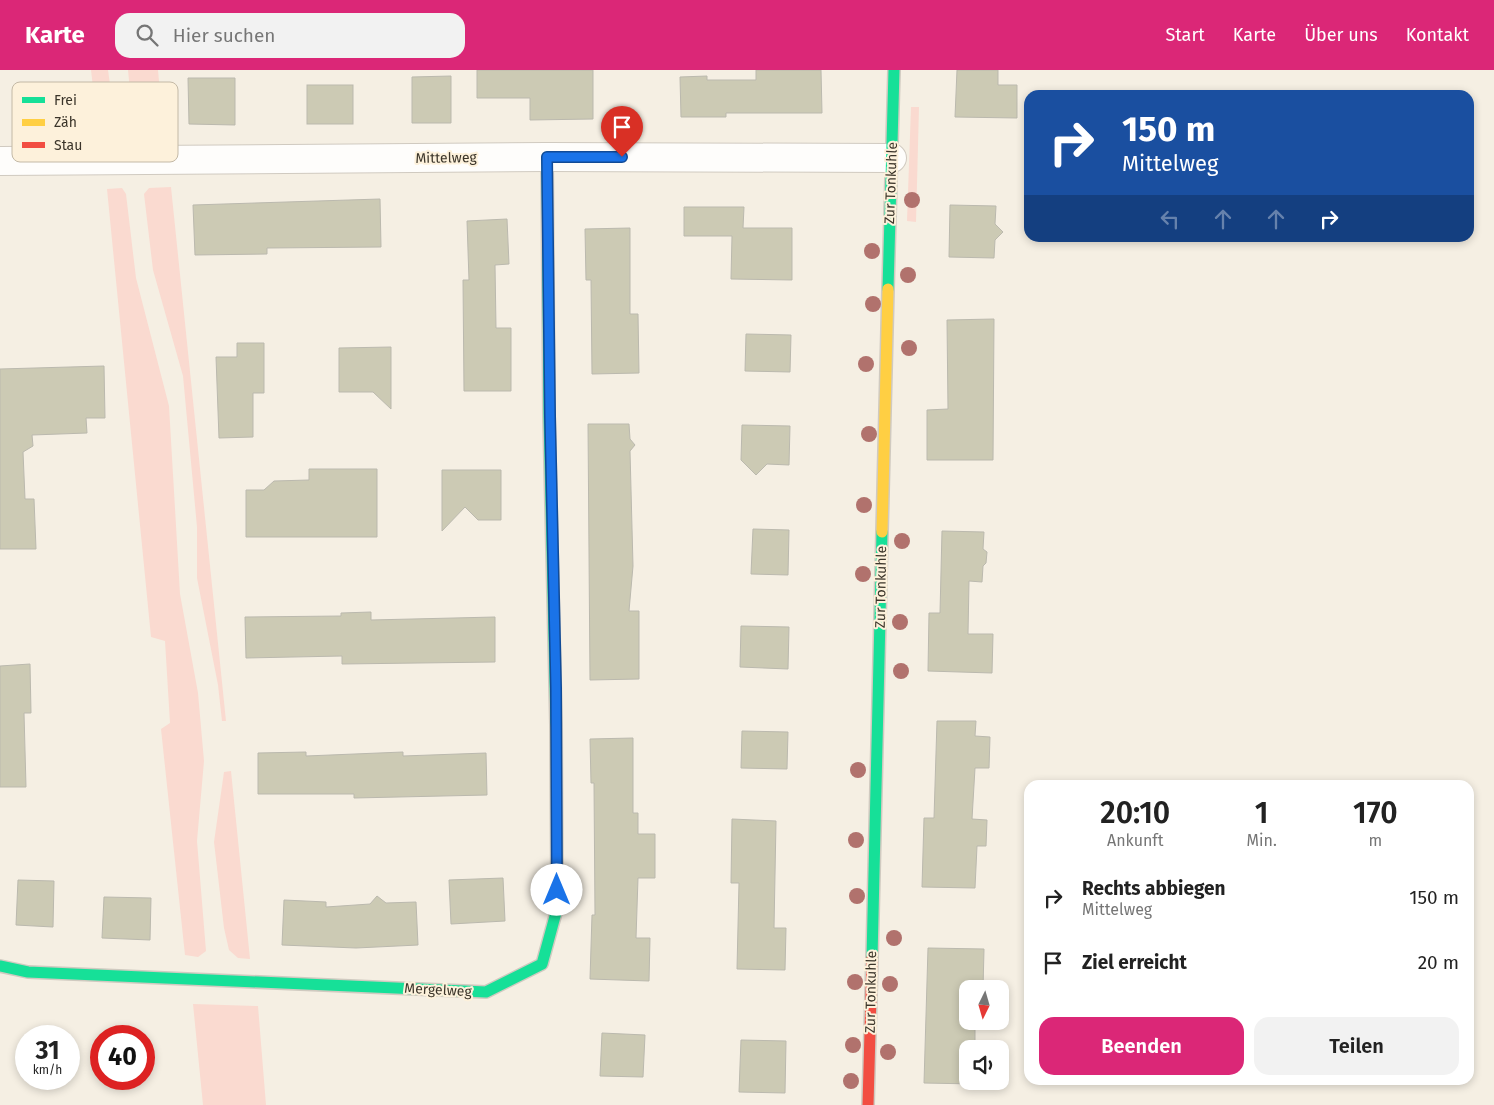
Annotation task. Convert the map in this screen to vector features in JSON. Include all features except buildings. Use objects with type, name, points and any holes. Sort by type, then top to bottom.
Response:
[{"type":"street","name":"Zur Tonkuhle","points":[[868,1105],[894,70]]},
{"type":"street","name":"Mergelweg","points":[[0,966],[28,972],[486,992],[542,964],[557,909],[556,688],[547,157]]},
{"type":"street","name":"Mittelweg","points":[[178,159],[892,158]]},
{"type":"shaded area","points":[[91,70],[108,70],[110,82],[92,82]]},
{"type":"shaded area","points":[[128,70],[158,70],[159,82],[129,82]]},
{"type":"shaded area","points":[[911,107],[919,107],[916,222],[907,221]]},
{"type":"shaded area","points":[[171,187],[226,721],[222,721],[218,685],[197,578],[197,527],[183,376],[153,270],[144,194],[149,188]]},
{"type":"shaded area","points":[[122,188],[126,194],[136,278],[169,406],[180,594],[198,693],[204,761],[197,841],[206,951],[198,957],[185,955],[161,729],[170,723],[165,641],[151,637],[107,189]]},
{"type":"shaded area","points":[[231,771],[250,959],[238,958],[229,950],[224,928],[214,842],[224,772]]},
{"type":"shaded area","points":[[193,1004],[258,1006],[266,1105],[203,1105]]},
{"type":"traffic: fast","points":[[888,289],[894,70]]},
{"type":"traffic: fast","points":[[547,157],[549,417],[556,725]]},
{"type":"traffic: fast","points":[[872,958],[882,532]]},
{"type":"traffic: fast","points":[[0,966],[28,972],[486,992],[542,964],[557,909],[557,891]]},
{"type":"traffic: slow","points":[[882,532],[888,289]]},
{"type":"traffic: slow","points":[[556,725],[557,891]]},
{"type":"traffic: jam","points":[[868,1105],[872,958]]},
{"type":"route","points":[[557,890],[556,688],[547,157],[622,157]]}]
